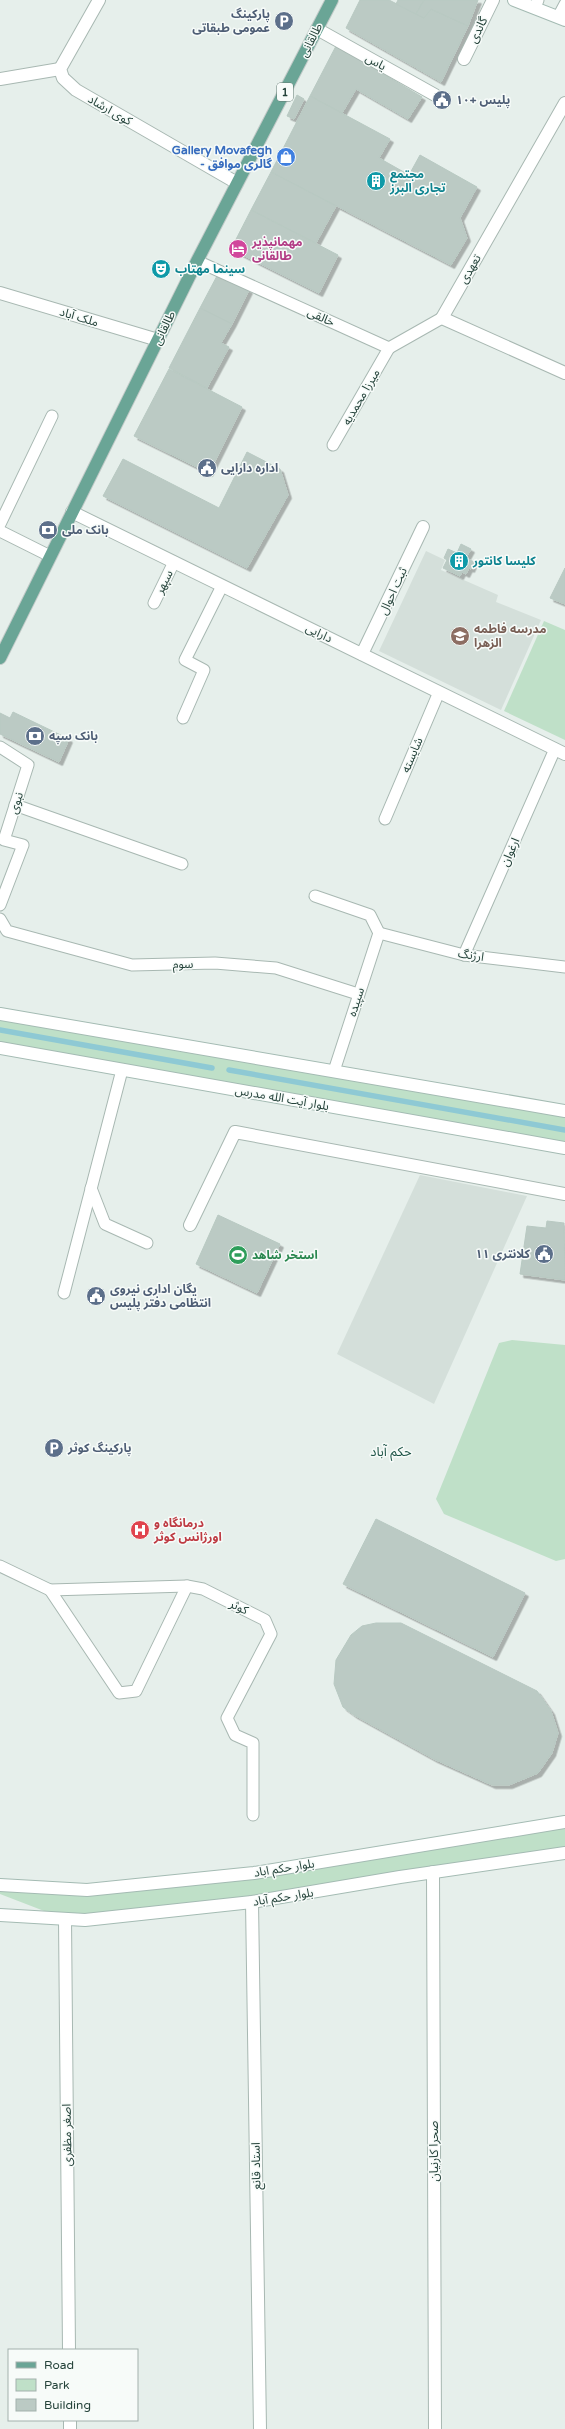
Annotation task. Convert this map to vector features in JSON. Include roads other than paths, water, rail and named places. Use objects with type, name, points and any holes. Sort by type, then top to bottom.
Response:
[{"type":"main road","name":"طالقانی","points":[[1,654],[197,261],[332,0]]},
{"type":"street","points":[[0,79],[60,69],[100,0]]},
{"type":"street","name":"گاندی","points":[[464,60],[493,0]]},
{"type":"street","points":[[514,0],[536,4],[562,19]]},
{"type":"street","name":"یاس","points":[[317,29],[435,95]]},
{"type":"street","name":"کوی ارشاد","points":[[60,69],[63,78],[76,90],[237,183]]},
{"type":"street","name":"تعهدی","points":[[442,318],[565,103]]},
{"type":"street","name":"ملک آباد","points":[[0,293],[158,340]]},
{"type":"street","points":[[442,318],[565,373]]},
{"type":"street","name":"دارایی","points":[[72,512],[560,751]]},
{"type":"street","name":"ثبت احوال","points":[[362,654],[423,527]]},
{"type":"street","points":[[0,1014],[565,1111]]},
{"type":"street","name":"بلوار آیت الله مدرس","points":[[0,1048],[565,1148]]},
{"type":"street","points":[[190,1225],[236,1132],[565,1194]]},
{"type":"street","name":"بلوار حکم اباد","points":[[0,1885],[87,1890],[254,1873],[565,1822]]},
{"type":"street","name":"بلوار حکم آباد","points":[[0,1915],[85,1920],[252,1902],[433,1872],[565,1853]]},
{"type":"street","name":"صحرا کارنیان","points":[[433,1872],[435,2429]]},
{"type":"street","name":"استاد قانع","points":[[252,1902],[260,2429]]},
{"type":"street","name":"اصغر مظفری","points":[[65,1919],[69,2349]]},
{"type":"lane","points":[[562,19],[565,4]]},
{"type":"lane","name":"خالقی","points":[[197,261],[389,348]]},
{"type":"lane","points":[[389,348],[442,318]]},
{"type":"lane","name":"میرزا محمدیه","points":[[333,445],[389,348]]},
{"type":"lane","points":[[0,524],[52,416]]},
{"type":"lane","points":[[0,531],[50,556]]},
{"type":"lane","name":"سپهر","points":[[154,603],[174,562]]},
{"type":"lane","points":[[183,718],[204,670],[186,660],[222,586]]},
{"type":"lane","name":"شایسته","points":[[385,819],[439,692]]},
{"type":"lane","name":"نبوی","points":[[0,747],[28,765],[4,840],[23,845],[0,905]]},
{"type":"lane","name":"ارغوان","points":[[464,955],[560,751]]},
{"type":"lane","points":[[15,804],[182,864]]},
{"type":"lane","points":[[315,896],[370,915],[378,933]]},
{"type":"lane","name":"سوم","points":[[0,919],[7,931],[132,965],[215,963],[276,968],[358,994]]},
{"type":"lane","name":"ارژنگ","points":[[378,933],[464,955],[565,967]]},
{"type":"lane","name":"سپیده","points":[[334,1071],[378,933]]},
{"type":"lane","points":[[64,1293],[122,1070]]},
{"type":"lane","points":[[91,1188],[105,1224],[147,1243]]},
{"type":"lane","name":"کوثر","points":[[0,1566],[50,1590],[187,1586],[203,1589],[264,1620],[271,1634],[227,1718],[235,1735],[253,1743],[253,1815]]},
{"type":"lane","points":[[50,1590],[119,1693],[136,1692],[187,1586]]},
{"type":"waterway","points":[[0,1030],[212,1068]]},
{"type":"waterway","points":[[229,1070],[565,1130]]},
{"type":"place","name":"پارکینگ عمومی طبقاتی","points":[[284,21]]},
{"type":"place","name":"پلیس +۱۰","points":[[442,100]]},
{"type":"place","name":"Gallery Movafegh - گالری موافق","points":[[286,157]]},
{"type":"place","name":"مجتمع تجاری البرز","points":[[376,181]]},
{"type":"place","name":"مهمانپذیر طالقانی","points":[[238,249]]},
{"type":"place","name":"سینما مهتاب","points":[[161,269]]},
{"type":"place","name":"اداره دارایی","points":[[207,468]]},
{"type":"place","name":"بانک ملی","points":[[48,530]]},
{"type":"place","name":"کلیسا کانتور","points":[[459,561]]},
{"type":"place","name":"مدرسه فاطمه الزهرا","points":[[460,636]]},
{"type":"place","name":"بانک سپه","points":[[35,736]]},
{"type":"place","name":"کلانتری ۱۱","points":[[544,1254]]},
{"type":"place","name":"استخر شاهد","points":[[238,1255]]},
{"type":"place","name":"یگان اداری نیروی انتظامی دفتر پلیس","points":[[96,1296]]},
{"type":"place","name":"پارکینگ کوثر","points":[[54,1448]]},
{"type":"place","name":"درمانگاه و اورژانس کوثر","points":[[140,1530]]},
{"type":"district","name":"حکم آباد","points":[[391,1451]]}]
